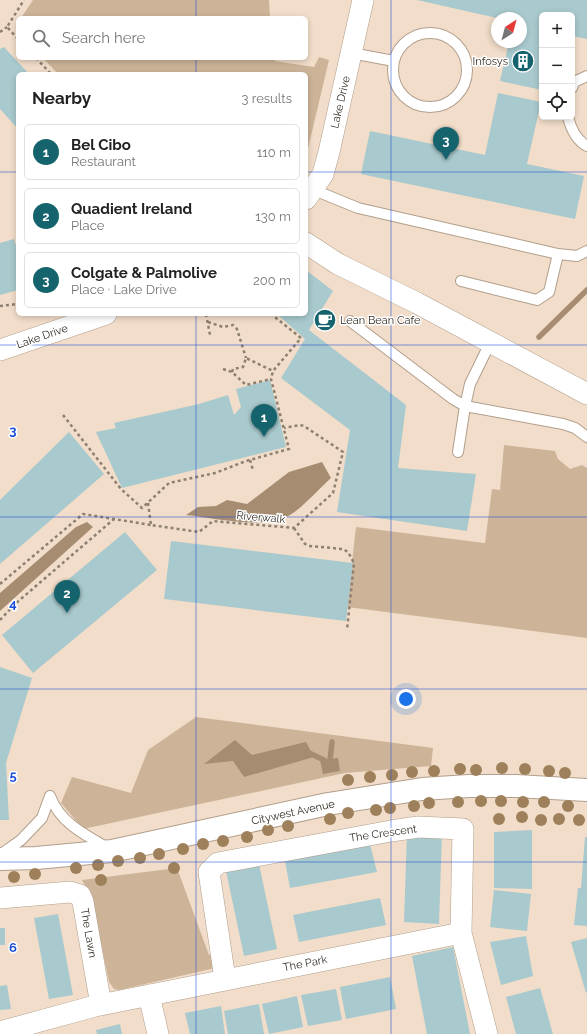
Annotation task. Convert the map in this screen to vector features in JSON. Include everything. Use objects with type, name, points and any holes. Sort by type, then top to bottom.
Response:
[{"type":"main road","name":"Citywest Avenue","points":[[0,859],[36,858],[112,851],[328,804],[422,788],[516,786],[587,790]]},
{"type":"street","name":"Lake Drive","points":[[310,194],[323,174],[363,0]]},
{"type":"street","points":[[308,244],[338,264],[490,342],[587,394]]},
{"type":"street","name":"Lake Drive","points":[[0,350],[100,316]]},
{"type":"street","name":"The Crescent","points":[[226,979],[209,872],[218,863],[304,846],[418,828],[463,829],[461,933],[487,1034]]},
{"type":"street","name":"The Lawn","points":[[0,898],[70,892],[80,895],[83,902],[101,1005]]},
{"type":"street","name":"The Park","points":[[0,1032],[101,1005],[461,933]]},
{"type":"street","points":[[149,995],[158,1034]]},
{"type":"lane","points":[[435,33],[449,38],[461,49],[466,61],[467,76],[462,89],[451,100],[439,106],[423,106],[411,102],[400,92],[394,79],[394,61],[398,51],[407,41],[421,34],[435,33]]},
{"type":"lane","points":[[351,53],[394,61]]},
{"type":"lane","points":[[573,84],[574,82],[587,76]]},
{"type":"lane","points":[[569,120],[570,128],[581,142],[587,146]]},
{"type":"lane","points":[[310,194],[358,208],[558,254],[577,256],[587,251]]},
{"type":"lane","points":[[461,281],[537,300],[549,292],[558,254]]},
{"type":"lane","points":[[350,321],[453,400],[465,406],[563,424],[574,428],[587,437]]},
{"type":"lane","points":[[458,452],[470,384],[490,342]]},
{"type":"lane","points":[[0,855],[22,840],[42,818],[50,796],[55,809],[76,830],[112,851]]},
{"type":"path","points":[[0,32],[7,27],[24,0]]},
{"type":"path","points":[[7,27],[16,37]]},
{"type":"path","points":[[38,60],[49,72]]},
{"type":"path","points":[[0,306],[16,304]]},
{"type":"path","points":[[206,316],[210,335]]},
{"type":"path","points":[[63,416],[132,500],[142,508],[170,483],[215,473],[250,460],[289,449],[271,378],[273,371],[301,338],[274,316]]},
{"type":"path","points":[[208,322],[223,327],[233,325],[237,329],[246,358],[243,367],[233,369],[232,372]]},
{"type":"path","points":[[246,358],[273,371]]},
{"type":"path","points":[[224,369],[232,372],[246,385],[271,378]]},
{"type":"path","name":"Riverwalk","points":[[0,584],[83,514],[199,532],[213,521],[294,528],[333,493],[343,452],[304,426],[300,425],[284,428]]},
{"type":"path","points":[[250,460],[253,470]]},
{"type":"path","points":[[148,502],[151,525]]},
{"type":"path","points":[[0,620],[15,604],[114,518]]},
{"type":"path","points":[[294,528],[305,544],[309,546],[343,550],[351,556],[354,563],[347,630]]},
{"type":"shaded area","points":[[33,0],[269,0],[270,16],[22,16]]},
{"type":"shaded area","points":[[319,57],[329,60],[308,149],[308,72],[56,72],[45,60],[275,60],[314,67]]},
{"type":"shaded area","points":[[504,445],[555,451],[558,459],[570,469],[582,465],[587,468],[587,638],[347,607],[356,527],[485,543],[492,489],[500,490]]},
{"type":"shaded area","points":[[322,462],[331,478],[290,515],[267,522],[239,522],[186,515],[198,507],[216,506],[227,500],[247,504],[289,472]]},
{"type":"shaded area","points":[[87,522],[93,527],[0,611],[0,593],[76,527]]},
{"type":"shaded area","points":[[196,717],[433,748],[431,766],[345,773],[83,829],[61,803],[72,777],[131,793],[148,750]]},
{"type":"shaded area","points":[[235,740],[252,755],[306,742],[314,757],[244,777],[233,761],[204,764]]},
{"type":"shaded area","points":[[338,758],[340,771],[323,774],[320,760]]},
{"type":"shaded area","points":[[177,868],[209,955],[215,954],[216,965],[211,969],[119,990],[114,989],[109,982],[92,899],[82,880]]},
{"type":"building","name":"Infosys","points":[[417,0],[587,0],[587,39],[575,37],[575,12],[539,12],[539,89],[500,81],[508,48],[527,48],[527,12],[491,12],[491,17]]},
{"type":"building","points":[[4,47],[27,72],[16,72],[16,127],[0,109],[0,49]]},
{"type":"building","points":[[498,93],[539,102],[539,111],[527,164],[584,176],[575,219],[361,174],[370,131],[485,155]]},
{"type":"building","points":[[14,239],[16,246],[16,291],[0,295],[0,243]]},
{"type":"building","points":[[308,272],[333,291],[309,330],[406,405],[398,468],[476,474],[467,531],[337,512],[350,430],[281,378],[305,339],[279,316],[308,316]]},
{"type":"building","points":[[270,380],[286,447],[122,488],[96,432],[116,428],[114,423],[199,404],[228,395],[234,415],[241,407],[236,389]]},
{"type":"building","points":[[69,432],[104,474],[0,564],[0,500]]},
{"type":"building","points":[[125,532],[157,570],[33,673],[2,635]]},
{"type":"building","points":[[171,541],[353,563],[346,621],[164,599]]},
{"type":"building","points":[[0,667],[32,678],[6,763],[9,820],[0,820]]},
{"type":"building","points":[[532,830],[532,889],[494,888],[494,832]]},
{"type":"building","points":[[407,832],[442,833],[439,924],[404,922]]},
{"type":"building","points":[[585,837],[587,837],[587,926],[574,925],[578,888],[581,888]]},
{"type":"building","points":[[370,844],[377,872],[290,888],[285,861]]},
{"type":"building","points":[[259,864],[277,949],[244,956],[226,871]]},
{"type":"building","points":[[494,890],[531,894],[527,931],[490,927]]},
{"type":"building","points":[[380,898],[386,925],[299,942],[293,915]]},
{"type":"building","points":[[58,914],[73,995],[49,999],[34,918]]},
{"type":"building","points":[[0,928],[5,928],[5,945],[0,945]]},
{"type":"building","points":[[526,936],[533,976],[501,985],[490,942]]},
{"type":"building","points":[[587,938],[587,992],[586,993],[571,942]]},
{"type":"building","points":[[453,947],[470,1034],[427,1034],[412,956]]},
{"type":"building","points":[[390,977],[396,1009],[346,1019],[340,987]]},
{"type":"building","points":[[7,985],[11,1009],[0,1010],[0,986]]},
{"type":"building","points":[[540,988],[553,1034],[516,1034],[506,997]]},
{"type":"building","points":[[336,989],[342,1020],[308,1026],[301,995]]},
{"type":"building","points":[[297,996],[303,1027],[269,1034],[262,1004]]},
{"type":"building","points":[[259,1004],[264,1034],[228,1034],[224,1011]]},
{"type":"building","points":[[221,1006],[225,1034],[190,1034],[185,1013]]},
{"type":"building","points":[[120,1024],[122,1034],[97,1034],[96,1030]]},
{"type":"waterway","points":[[539,337],[587,290]]},
{"type":"waterway","points":[[330,760],[332,742]]},
{"type":"waterway","points":[[307,752],[324,760]]},
{"type":"place","name":"Infosys","points":[[523,61]]},
{"type":"place","name":"Colgate & Palmolive","points":[[446,160]]},
{"type":"place","name":"Lean Bean Cafe","points":[[325,320]]},
{"type":"place","name":"Bel Cibo","points":[[264,437]]},
{"type":"place","name":"Quadient Ireland","points":[[67,613]]}]
